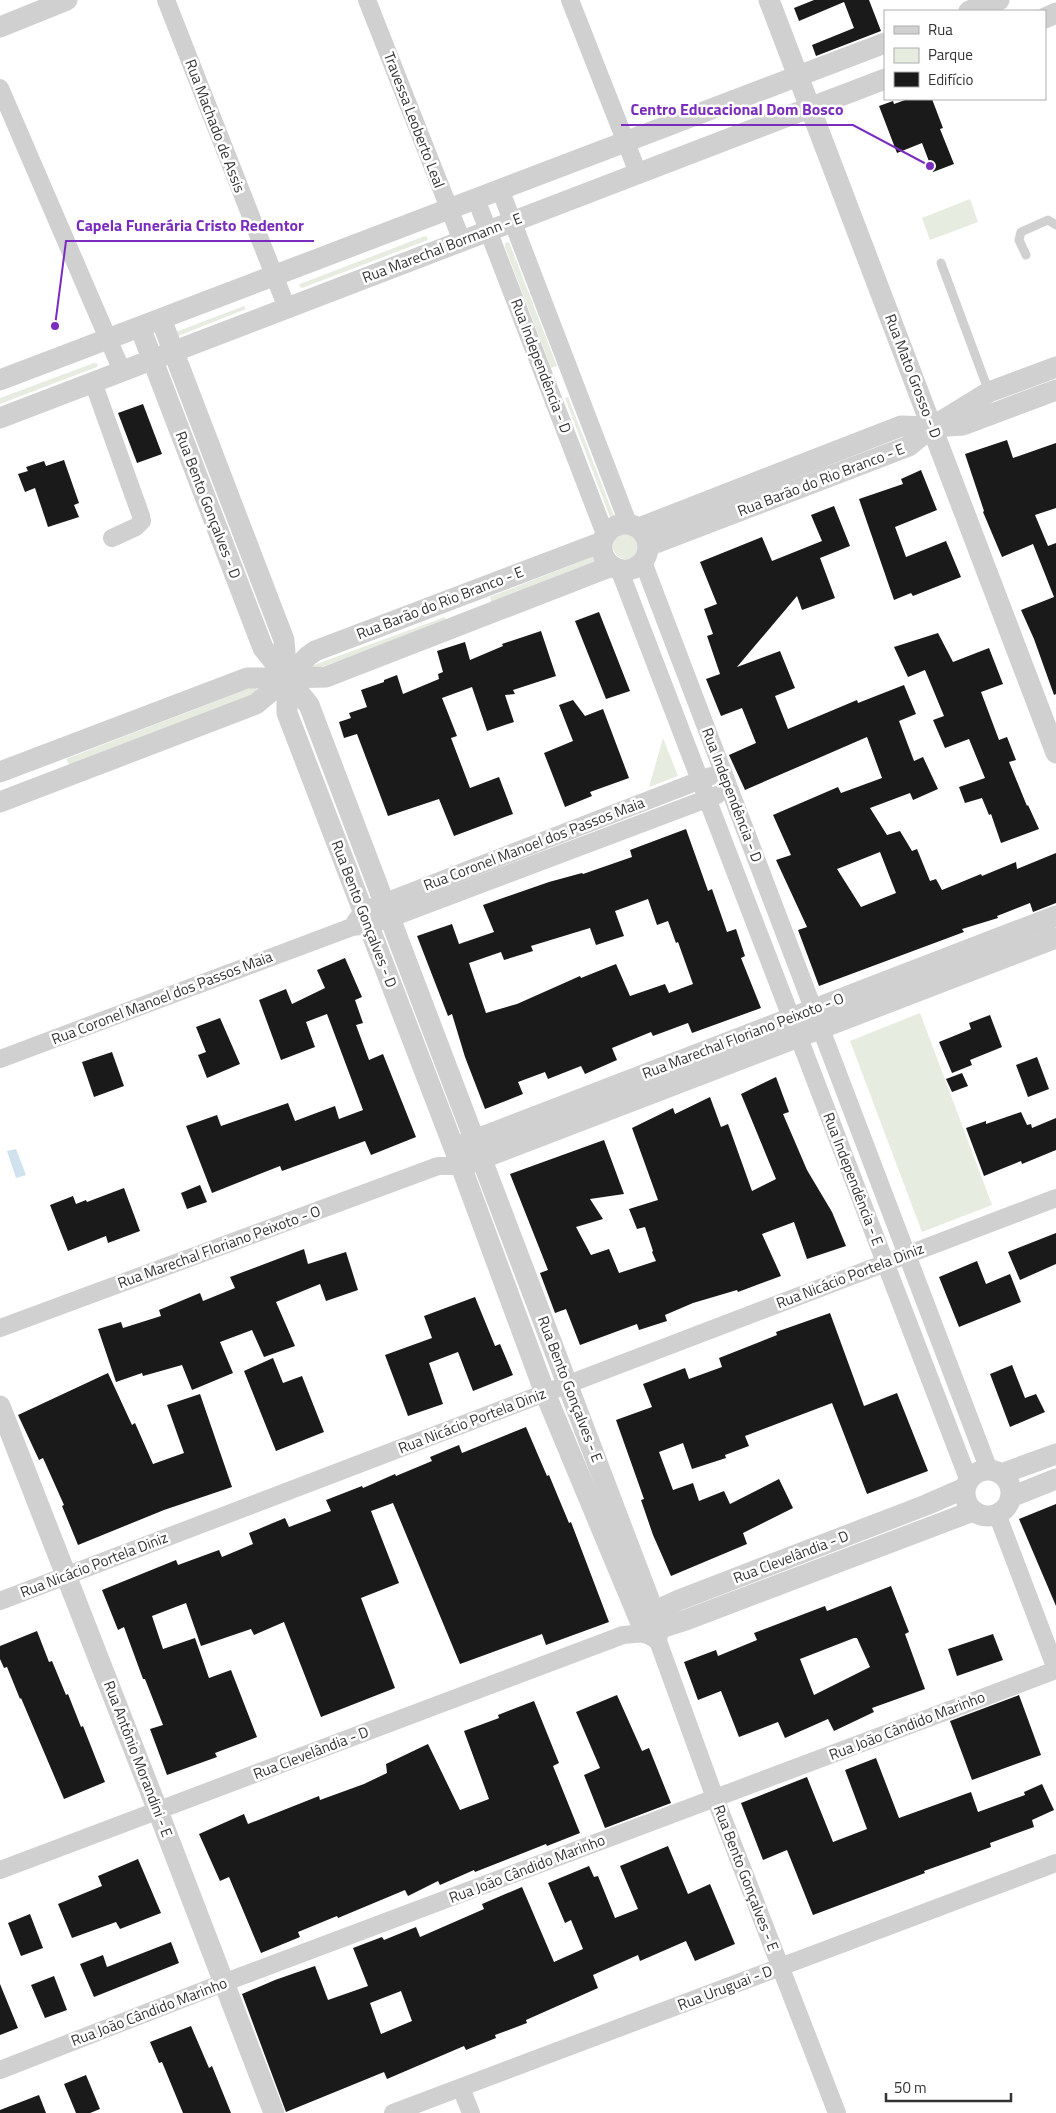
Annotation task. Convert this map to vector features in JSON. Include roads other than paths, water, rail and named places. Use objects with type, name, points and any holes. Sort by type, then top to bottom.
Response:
[{"type":"street","points":[[0,27],[67,0]]},
{"type":"street","name":"Rua Machado de Assis","points":[[166,0],[287,308]]},
{"type":"street","name":"Travessa Leoberto Leal","points":[[367,0],[462,241]]},
{"type":"street","points":[[570,0],[638,173]]},
{"type":"street","name":"Rua Mato Grosso - D","points":[[769,0],[1056,753]]},
{"type":"street","points":[[972,10],[999,0]]},
{"type":"street","points":[[0,380],[884,43]]},
{"type":"street","name":"Rua Marechal Bormann - E","points":[[0,418],[884,79]]},
{"type":"street","points":[[0,88],[122,371]]},
{"type":"street","name":"Rua Independência - D","points":[[500,189],[570,373],[640,540],[677,652],[818,1019]]},
{"type":"street","name":"Rua Independência - D","points":[[476,199],[604,538]]},
{"type":"street","name":"Rua Bento Gonçalves - D","points":[[161,319],[284,640],[287,713],[328,820],[361,921],[400,1008],[458,1157]]},
{"type":"street","name":"Rua Bento Gonçalves - D","points":[[140,327],[263,648],[309,705],[474,1139]]},
{"type":"street","name":"Rua Barão do Rio Branco - E","points":[[640,540],[778,496],[909,446],[932,427],[989,392],[1056,367]]},
{"type":"street","points":[[547,383],[570,373]]},
{"type":"street","points":[[93,382],[142,516],[142,521],[136,527],[112,538]]},
{"type":"street","name":"Rua Barão do Rio Branco - E","points":[[640,540],[770,476],[901,426],[963,425],[1056,390]]},
{"type":"street","points":[[770,476],[778,496]]},
{"type":"street","points":[[213,517],[234,509]]},
{"type":"street","points":[[616,525],[640,540],[634,568],[615,568],[602,553],[604,538],[616,525]]},
{"type":"street","name":"Rua Barão do Rio Branco - E","points":[[0,802],[256,704],[315,651],[465,594],[604,538]]},
{"type":"street","name":"Rua Barão do Rio Branco - E","points":[[10,768],[247,678],[326,677],[615,568]]},
{"type":"street","name":"Rua Independência - D","points":[[615,568],[654,661],[795,1027]]},
{"type":"street","points":[[465,594],[474,620]]},
{"type":"street","points":[[654,661],[677,652]]},
{"type":"street","points":[[10,768],[30,791]]},
{"type":"street","name":"Rua Coronel Manoel dos Passos Maia","points":[[0,1059],[361,921],[546,839],[723,772]]},
{"type":"street","name":"Rua Coronel Manoel dos Passos Maia","points":[[388,910],[554,856],[730,790]]},
{"type":"street","points":[[328,820],[350,810]]},
{"type":"street","points":[[546,839],[554,856]]},
{"type":"street","points":[[737,875],[759,866]]},
{"type":"street","name":"Rua Marechal Floriano Peixoto - O","points":[[818,1019],[1056,916]]},
{"type":"street","name":"Rua Marechal Floriano Peixoto - O","points":[[0,1328],[438,1166],[458,1157],[474,1139],[633,1078],[795,1027],[1056,938]]},
{"type":"street","points":[[400,1008],[422,1000]]},
{"type":"street","name":"Rua Independência - E","points":[[818,1019],[942,1346],[995,1472]]},
{"type":"street","name":"Rua Marechal Floriano Peixoto - O","points":[[458,1157],[482,1159],[640,1098],[795,1027]]},
{"type":"street","name":"Rua Independência - E","points":[[795,1027],[920,1354],[967,1484]]},
{"type":"street","points":[[633,1078],[640,1098]]},
{"type":"street","name":"Rua Bento Gonçalves - E","points":[[474,1139],[568,1384],[651,1626],[715,1798],[837,2113]]},
{"type":"street","name":"Rua Bento Gonçalves - E","points":[[458,1157],[546,1393],[651,1626]]},
{"type":"street","name":"Rua Nicácio Portela Diniz","points":[[0,1601],[1056,1198]]},
{"type":"street","points":[[920,1354],[942,1346]]},
{"type":"street","name":"Rua Antônio Morandini - E","points":[[0,1406],[274,2113]]},
{"type":"street","points":[[995,1472],[1009,1484],[1011,1496],[1006,1507],[997,1514],[987,1516],[973,1511],[966,1501],[967,1484],[980,1472],[995,1472],[1056,1454]]},
{"type":"street","points":[[1011,1496],[1056,1479]]},
{"type":"street","name":"Rua Clevelândia - D","points":[[651,1626],[926,1505],[967,1484]]},
{"type":"street","name":"Rua Clevelândia - D","points":[[0,1870],[623,1635],[705,1613],[973,1511]]},
{"type":"street","points":[[997,1514],[1056,1670]]},
{"type":"street","name":"Rua João Cândido Marinho","points":[[0,2070],[223,1983],[1056,1670]]},
{"type":"street","name":"Rua Uruguai - D","points":[[393,2113],[1056,1863]]},
{"type":"street","points":[[461,2088],[471,2113]]},
{"type":"lane","points":[[1026,255],[1019,240],[1021,232],[1048,220],[1056,225]]},
{"type":"lane","points":[[942,263],[989,392]]},
{"type":"water","points":[[16,1149],[26,1175],[16,1178],[7,1151]]},
{"type":"place","name":"Centro Educacional Dom Bosco","points":[[930,166]]},
{"type":"place","name":"Capela Funerária Cristo Redentor","points":[[55,326]]}]
